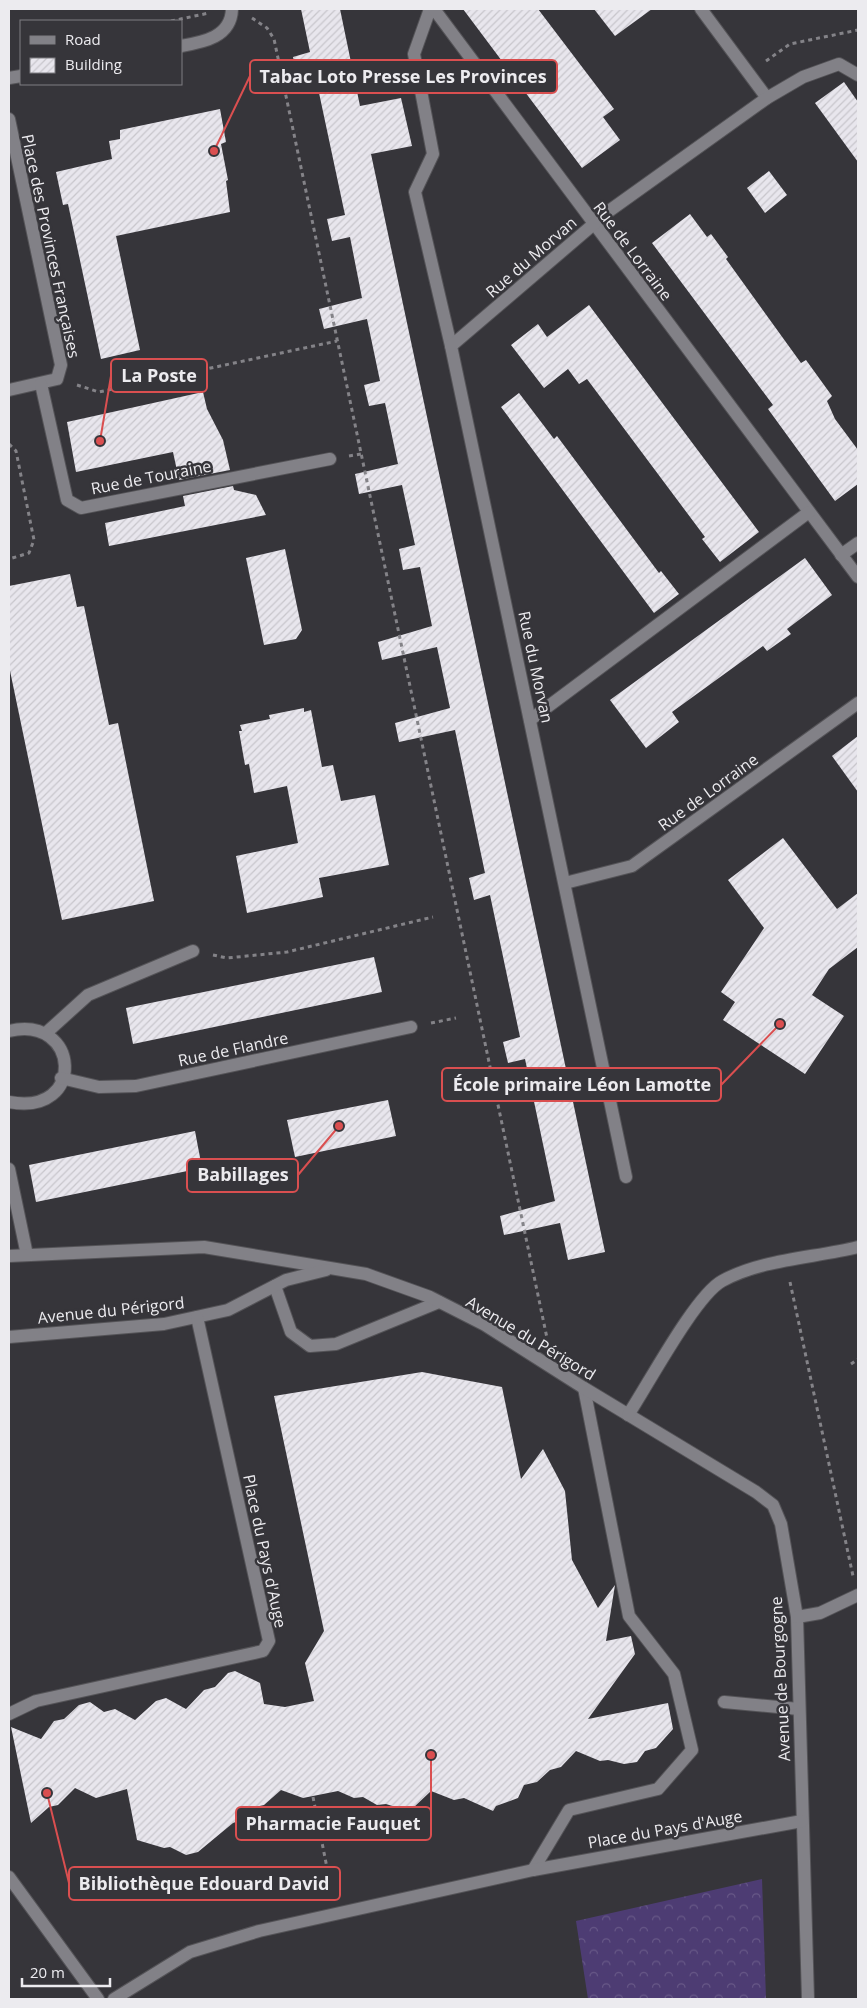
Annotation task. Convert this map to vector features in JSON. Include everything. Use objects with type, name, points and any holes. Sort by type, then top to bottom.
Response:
[{"type":"street","name":"Rue de Lorraine","points":[[432,9],[858,578]]},
{"type":"street","points":[[432,9],[414,54],[433,154],[415,192],[452,346]]},
{"type":"street","points":[[701,9],[767,98]]},
{"type":"street","points":[[182,46],[210,40],[226,28],[232,11]]},
{"type":"street","name":"Rue du Morvan","points":[[626,1177],[452,346],[609,211],[767,98],[803,77],[839,64],[858,75]]},
{"type":"street","name":"Place des Provinces Françaises","points":[[9,119],[61,365],[57,379],[9,390]]},
{"type":"street","name":"Rue de Touraine","points":[[41,384],[67,500],[80,508],[330,459]]},
{"type":"street","points":[[530,720],[809,512]]},
{"type":"street","points":[[841,555],[858,543]]},
{"type":"street","name":"Rue de Lorraine","points":[[565,883],[632,866],[858,702]]},
{"type":"street","points":[[46,1033],[88,995],[193,951]]},
{"type":"street","points":[[9,1031],[26,1028],[46,1033],[56,1042],[64,1057],[65,1070],[57,1091],[46,1100],[26,1105],[9,1102]]},
{"type":"street","name":"Rue de Flandre","points":[[61,1078],[99,1087],[136,1086],[411,1028]]},
{"type":"street","points":[[9,1169],[27,1255]]},
{"type":"street","name":"Avenue du Périgord","points":[[9,1256],[204,1247],[366,1274],[439,1302],[485,1325],[628,1415]]},
{"type":"street","points":[[628,1415],[701,1300],[721,1282],[750,1270],[825,1256],[858,1247]]},
{"type":"street","name":"Avenue du Périgord","points":[[9,1337],[164,1324],[197,1317],[228,1310],[286,1280],[328,1269]]},
{"type":"street","points":[[275,1286],[291,1332],[310,1346],[336,1344],[439,1302]]},
{"type":"street","name":"Place du Pays d'Auge","points":[[9,1714],[36,1702],[262,1651],[269,1642],[197,1317]]},
{"type":"street","points":[[532,1870],[569,1810],[658,1789],[692,1750],[674,1674],[629,1616],[584,1388]]},
{"type":"street","name":"Avenue de Bourgogne","points":[[628,1415],[756,1492],[773,1505],[781,1524],[785,1539],[796,1617],[808,1999]]},
{"type":"street","points":[[796,1617],[820,1614],[858,1595]]},
{"type":"street","points":[[724,1702],[799,1709]]},
{"type":"street","name":"Place du Pays d'Auge","points":[[114,1999],[190,1952],[259,1931],[532,1870],[802,1821]]},
{"type":"street","points":[[9,1877],[98,1999]]},
{"type":"path","points":[[176,20],[214,12],[232,11],[254,19],[267,28],[274,39],[547,1338],[541,1361]]},
{"type":"path","points":[[749,74],[790,44],[858,30]]},
{"type":"path","name":"Place des Provinces Françaises","points":[[57,379],[99,392],[337,341]]},
{"type":"path","points":[[9,444],[16,451],[34,540],[29,553],[9,559]]},
{"type":"path","points":[[193,951],[227,958],[287,952],[433,917]]},
{"type":"path","points":[[785,1262],[858,1595]]},
{"type":"path","points":[[851,1364],[858,1360]]},
{"type":"path","points":[[313,1797],[336,1913]]},
{"type":"green space","points":[[762,1879],[766,1999],[588,1999],[576,1921]]},
{"type":"building","points":[[301,9],[340,9],[360,106],[401,98],[412,146],[371,154],[605,1252],[568,1260],[560,1223],[504,1235],[500,1216],[555,1201],[525,1059],[508,1063],[503,1042],[520,1037],[490,895],[474,900],[469,878],[485,873],[455,730],[399,742],[395,723],[450,708],[437,647],[382,660],[378,642],[432,626],[420,567],[403,570],[399,549],[415,545],[402,485],[359,494],[355,474],[398,464],[385,403],[369,406],[364,385],[380,381],[367,319],[324,329],[319,309],[362,298],[350,237],[332,241],[327,219],[345,215],[315,74],[297,78],[293,57],[310,52]]},
{"type":"building","points":[[463,9],[538,9],[614,109],[603,117],[620,140],[582,168]]},
{"type":"building","points":[[594,9],[652,9],[615,36]]},
{"type":"building","points":[[844,82],[858,102],[858,162],[815,103]]},
{"type":"building","points":[[220,109],[226,142],[221,144],[228,180],[226,181],[230,212],[116,236],[140,350],[101,359],[68,204],[63,205],[56,172],[112,159],[109,141],[120,139],[120,130]]},
{"type":"building","points":[[769,171],[787,195],[765,213],[747,188]]},
{"type":"building","points":[[690,214],[707,237],[711,234],[728,257],[726,259],[801,363],[806,360],[832,396],[827,401],[835,419],[858,450],[858,484],[835,501],[768,409],[773,405],[652,243]]},
{"type":"building","points":[[589,305],[759,532],[720,562],[702,539],[705,537],[587,379],[579,384],[568,369],[544,388],[511,345],[538,324],[547,337]]},
{"type":"building","points":[[203,392],[207,409],[223,440],[230,470],[179,480],[173,452],[76,472],[67,422]]},
{"type":"building","points":[[519,393],[554,439],[557,436],[659,573],[661,571],[679,594],[654,613],[501,407]]},
{"type":"building","points":[[233,486],[234,490],[256,495],[266,515],[109,546],[105,523],[185,506],[183,496]]},
{"type":"building","points":[[285,549],[302,630],[296,639],[264,645],[246,558]]},
{"type":"building","points":[[805,558],[832,595],[787,629],[791,634],[767,651],[763,646],[672,712],[679,722],[646,748],[610,700]]},
{"type":"building","points":[[70,574],[77,607],[84,606],[109,725],[118,723],[154,901],[62,920],[9,666],[9,586]]},
{"type":"building","points":[[304,708],[304,712],[311,710],[322,767],[333,765],[341,801],[375,795],[389,865],[319,878],[323,897],[247,913],[236,856],[298,843],[287,786],[254,793],[249,764],[245,765],[239,731],[242,731],[240,725],[270,719],[269,715]]},
{"type":"building","points":[[858,736],[858,792],[832,756]]},
{"type":"building","points":[[783,838],[837,909],[858,893],[858,947],[829,969],[812,995],[844,1016],[805,1074],[723,1020],[735,1002],[721,992],[764,928],[728,880]]},
{"type":"building","points":[[374,957],[382,992],[133,1044],[126,1008]]},
{"type":"building","points":[[388,1100],[396,1136],[295,1157],[287,1120]]},
{"type":"building","points":[[195,1131],[202,1168],[36,1202],[29,1165]]},
{"type":"building","points":[[422,1372],[502,1387],[521,1479],[543,1449],[565,1491],[572,1560],[598,1608],[615,1585],[606,1641],[631,1636],[635,1654],[588,1719],[668,1703],[673,1729],[656,1748],[645,1751],[637,1762],[624,1764],[608,1760],[600,1761],[576,1751],[561,1767],[550,1770],[537,1782],[524,1785],[518,1798],[496,1806],[493,1811],[464,1798],[454,1800],[431,1791],[413,1808],[405,1810],[386,1804],[377,1805],[363,1797],[354,1798],[338,1791],[303,1798],[281,1790],[264,1805],[255,1807],[241,1820],[233,1823],[198,1852],[186,1855],[170,1847],[164,1848],[137,1840],[127,1789],[96,1798],[75,1788],[58,1805],[49,1807],[31,1823],[11,1727],[41,1739],[54,1721],[64,1719],[79,1705],[90,1702],[104,1712],[115,1709],[135,1720],[156,1701],[166,1698],[186,1709],[204,1690],[215,1687],[228,1673],[235,1671],[260,1683],[264,1704],[285,1707],[314,1701],[305,1663],[324,1631],[274,1396]]},
{"type":"place","name":"Tabac Loto Presse Les Provinces","points":[[214,151]]},
{"type":"place","name":"La Poste","points":[[100,441]]},
{"type":"place","name":"École primaire Léon Lamotte","points":[[780,1024]]},
{"type":"place","name":"Babillages","points":[[339,1126]]},
{"type":"place","name":"Pharmacie Fauquet","points":[[431,1755]]},
{"type":"place","name":"Bibliothèque Edouard David","points":[[47,1793]]}]
